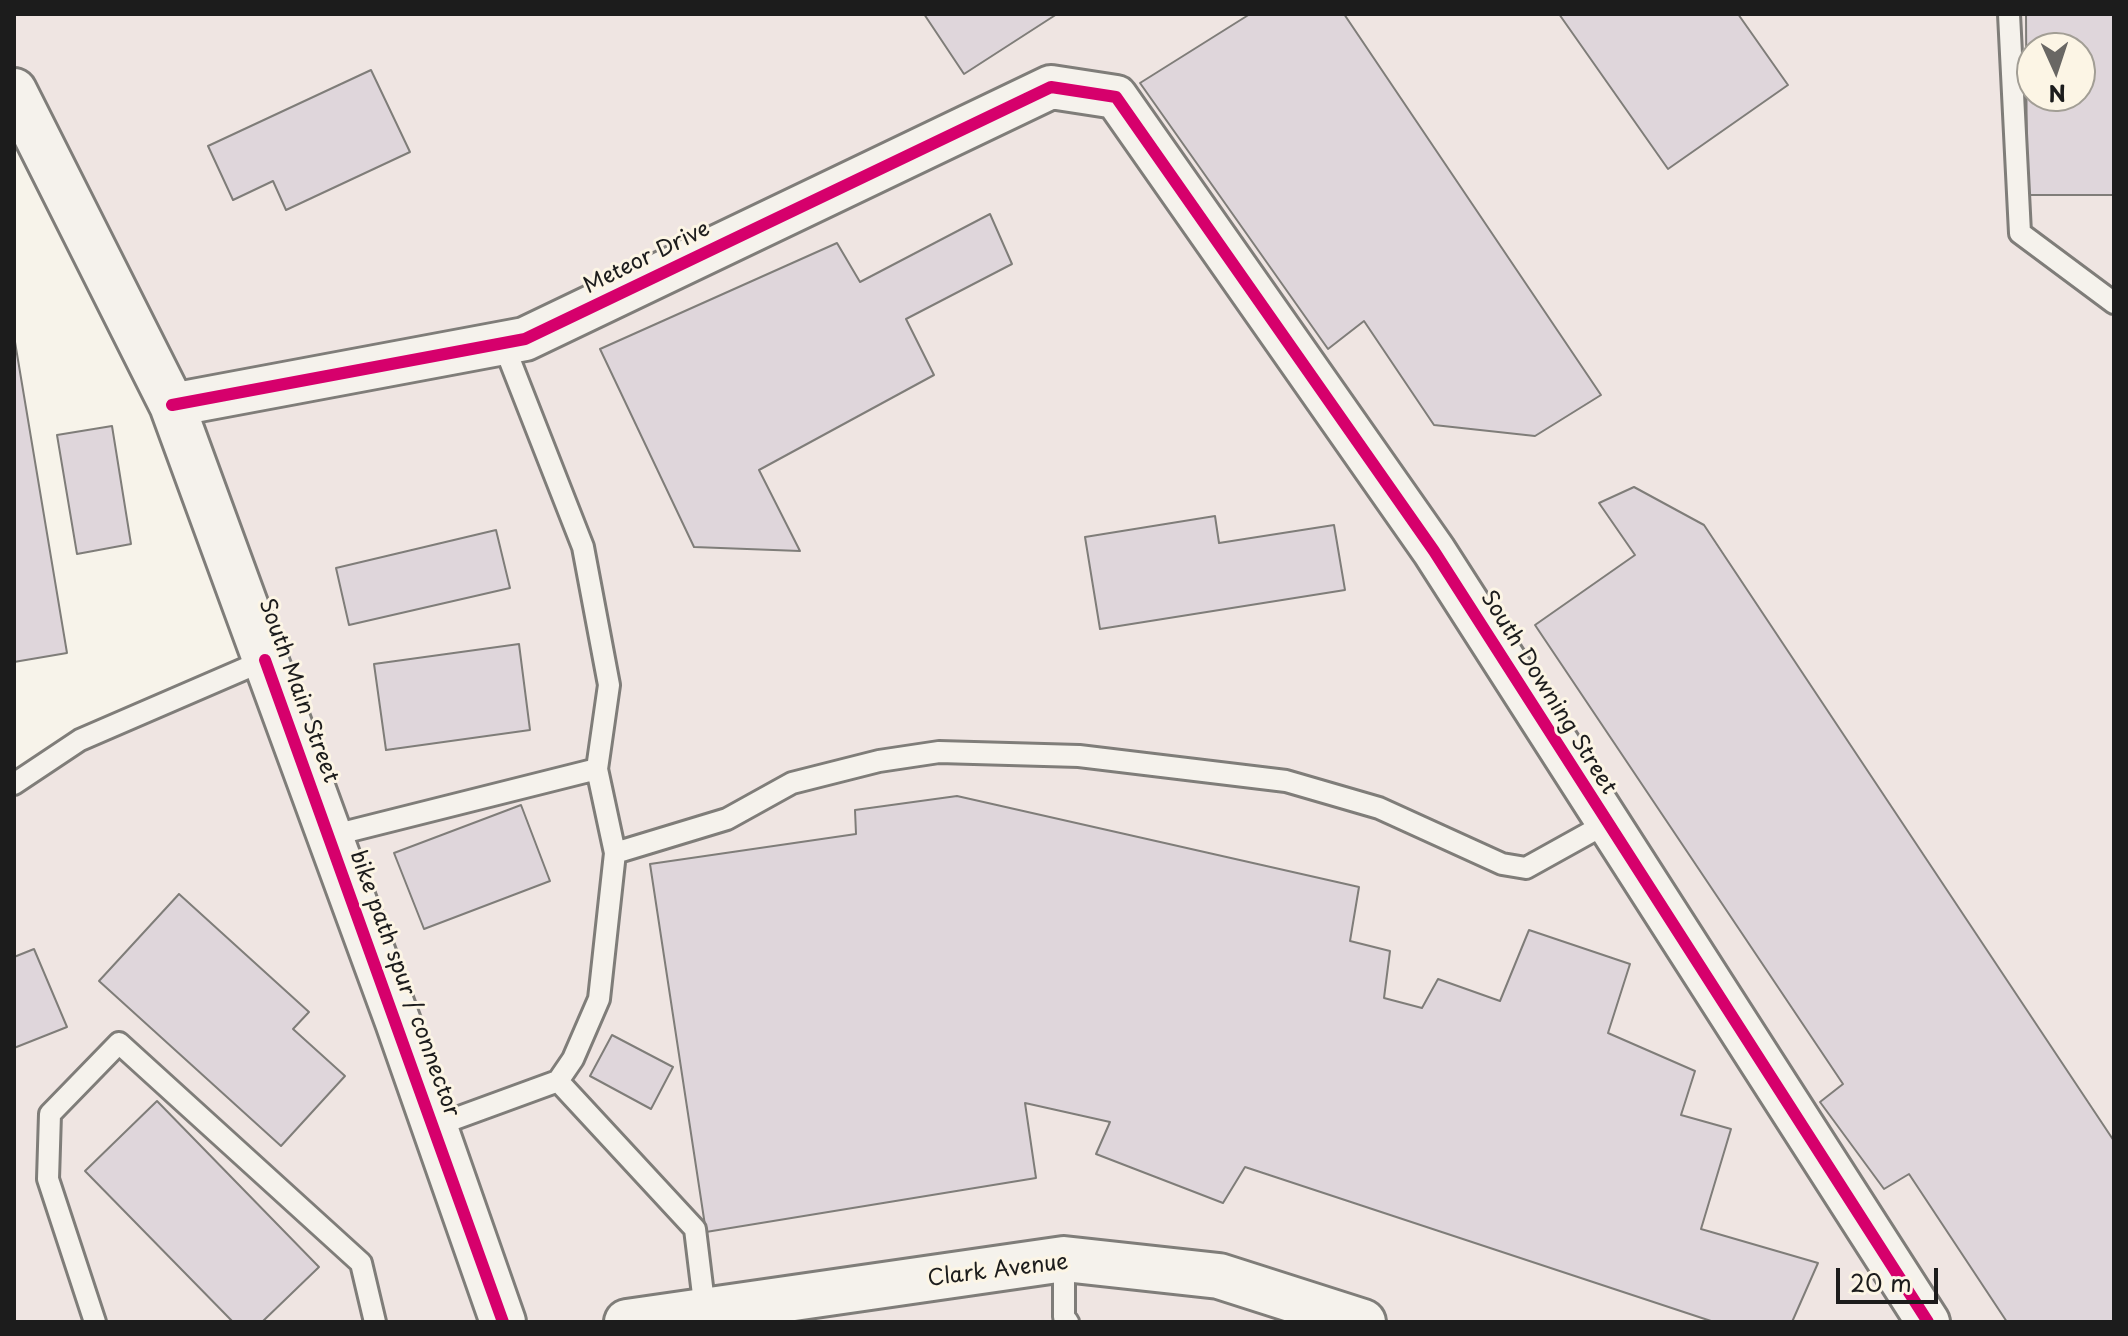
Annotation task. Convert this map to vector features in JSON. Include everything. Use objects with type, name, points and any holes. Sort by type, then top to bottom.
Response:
[{"type":"main road","name":"South Main Street","points":[[14,91],[172,405],[435,1126],[503,1322]]},
{"type":"main road","name":"Clark Avenue","points":[[627,1322],[705,1311],[820,1302],[1064,1259],[1219,1276],[1349,1319]]},
{"type":"street","name":"Meteor Drive","points":[[172,405],[525,339],[1051,87],[1116,97]]},
{"type":"street","name":"South Downing Street","points":[[1116,97],[1434,551],[1928,1322]]},
{"type":"lane","points":[[2009,14],[2020,233],[2114,303]]},
{"type":"lane","points":[[435,1126],[558,1081],[573,1059],[599,999],[615,853],[597,769],[609,685],[583,547],[503,343]]},
{"type":"lane","points":[[14,784],[80,740],[265,660]]},
{"type":"lane","points":[[615,853],[727,819],[792,783],[879,761],[939,752],[1079,756],[1286,781],[1379,808],[1502,864],[1526,868],[1607,823]]},
{"type":"lane","points":[[330,836],[597,769]]},
{"type":"lane","points":[[95,1322],[48,1179],[50,1114],[119,1043],[361,1263],[375,1322]]},
{"type":"lane","points":[[558,1081],[695,1229],[705,1311]]},
{"type":"lane","points":[[1064,1259],[1064,1317],[1068,1322]]},
{"type":"shaded area","points":[[14,14],[2114,14],[2114,1322],[14,1322],[14,784],[80,740],[265,660],[14,91]]},
{"type":"building","points":[[924,14],[1057,14],[964,74]]},
{"type":"building","points":[[1250,14],[1344,14],[1601,395],[1535,436],[1434,425],[1364,321],[1328,349],[1140,83]]},
{"type":"building","points":[[1559,14],[1738,14],[1788,85],[1668,169]]},
{"type":"building","points":[[2026,14],[2114,14],[2114,195],[2027,195],[2027,112],[2096,112],[2096,32],[2026,32]]},
{"type":"building","points":[[371,70],[410,152],[286,210],[273,181],[233,200],[208,146]]},
{"type":"building","points":[[990,214],[1012,264],[906,319],[934,375],[759,470],[800,551],[694,547],[600,349],[837,243],[860,282]]},
{"type":"building","points":[[14,336],[67,653],[14,662]]},
{"type":"building","points":[[112,426],[131,544],[77,554],[57,435]]},
{"type":"building","points":[[1634,487],[1704,525],[2114,1141],[2114,1322],[2007,1322],[1909,1174],[1884,1189],[1820,1102],[1843,1084],[1535,625],[1635,555],[1599,503]]},
{"type":"building","points":[[1215,516],[1219,543],[1334,525],[1345,590],[1100,629],[1085,537]]},
{"type":"building","points":[[496,530],[510,588],[349,625],[336,568]]},
{"type":"building","points":[[519,644],[530,730],[386,750],[374,664]]},
{"type":"building","points":[[957,796],[1359,887],[1350,941],[1390,951],[1384,998],[1422,1008],[1438,979],[1500,1001],[1529,930],[1630,964],[1608,1033],[1695,1071],[1681,1115],[1731,1129],[1701,1229],[1818,1263],[1792,1322],[1714,1322],[1245,1167],[1223,1203],[1096,1154],[1110,1122],[1025,1103],[1036,1178],[706,1232],[650,864],[856,834],[855,810]]},
{"type":"building","points":[[521,805],[550,881],[424,929],[394,853]]},
{"type":"building","points":[[179,894],[309,1012],[293,1029],[345,1076],[281,1146],[99,981]]},
{"type":"building","points":[[34,949],[67,1027],[14,1048],[14,957]]},
{"type":"building","points":[[612,1035],[673,1067],[651,1109],[590,1076]]},
{"type":"building","points":[[157,1101],[319,1267],[262,1322],[233,1322],[85,1171]]},
{"type":"cycle path","points":[[172,405],[525,339],[1051,87],[1116,97],[1434,551],[1928,1322]]},
{"type":"cycle path","name":"bike path spur / connector","points":[[265,660],[503,1322]]}]
